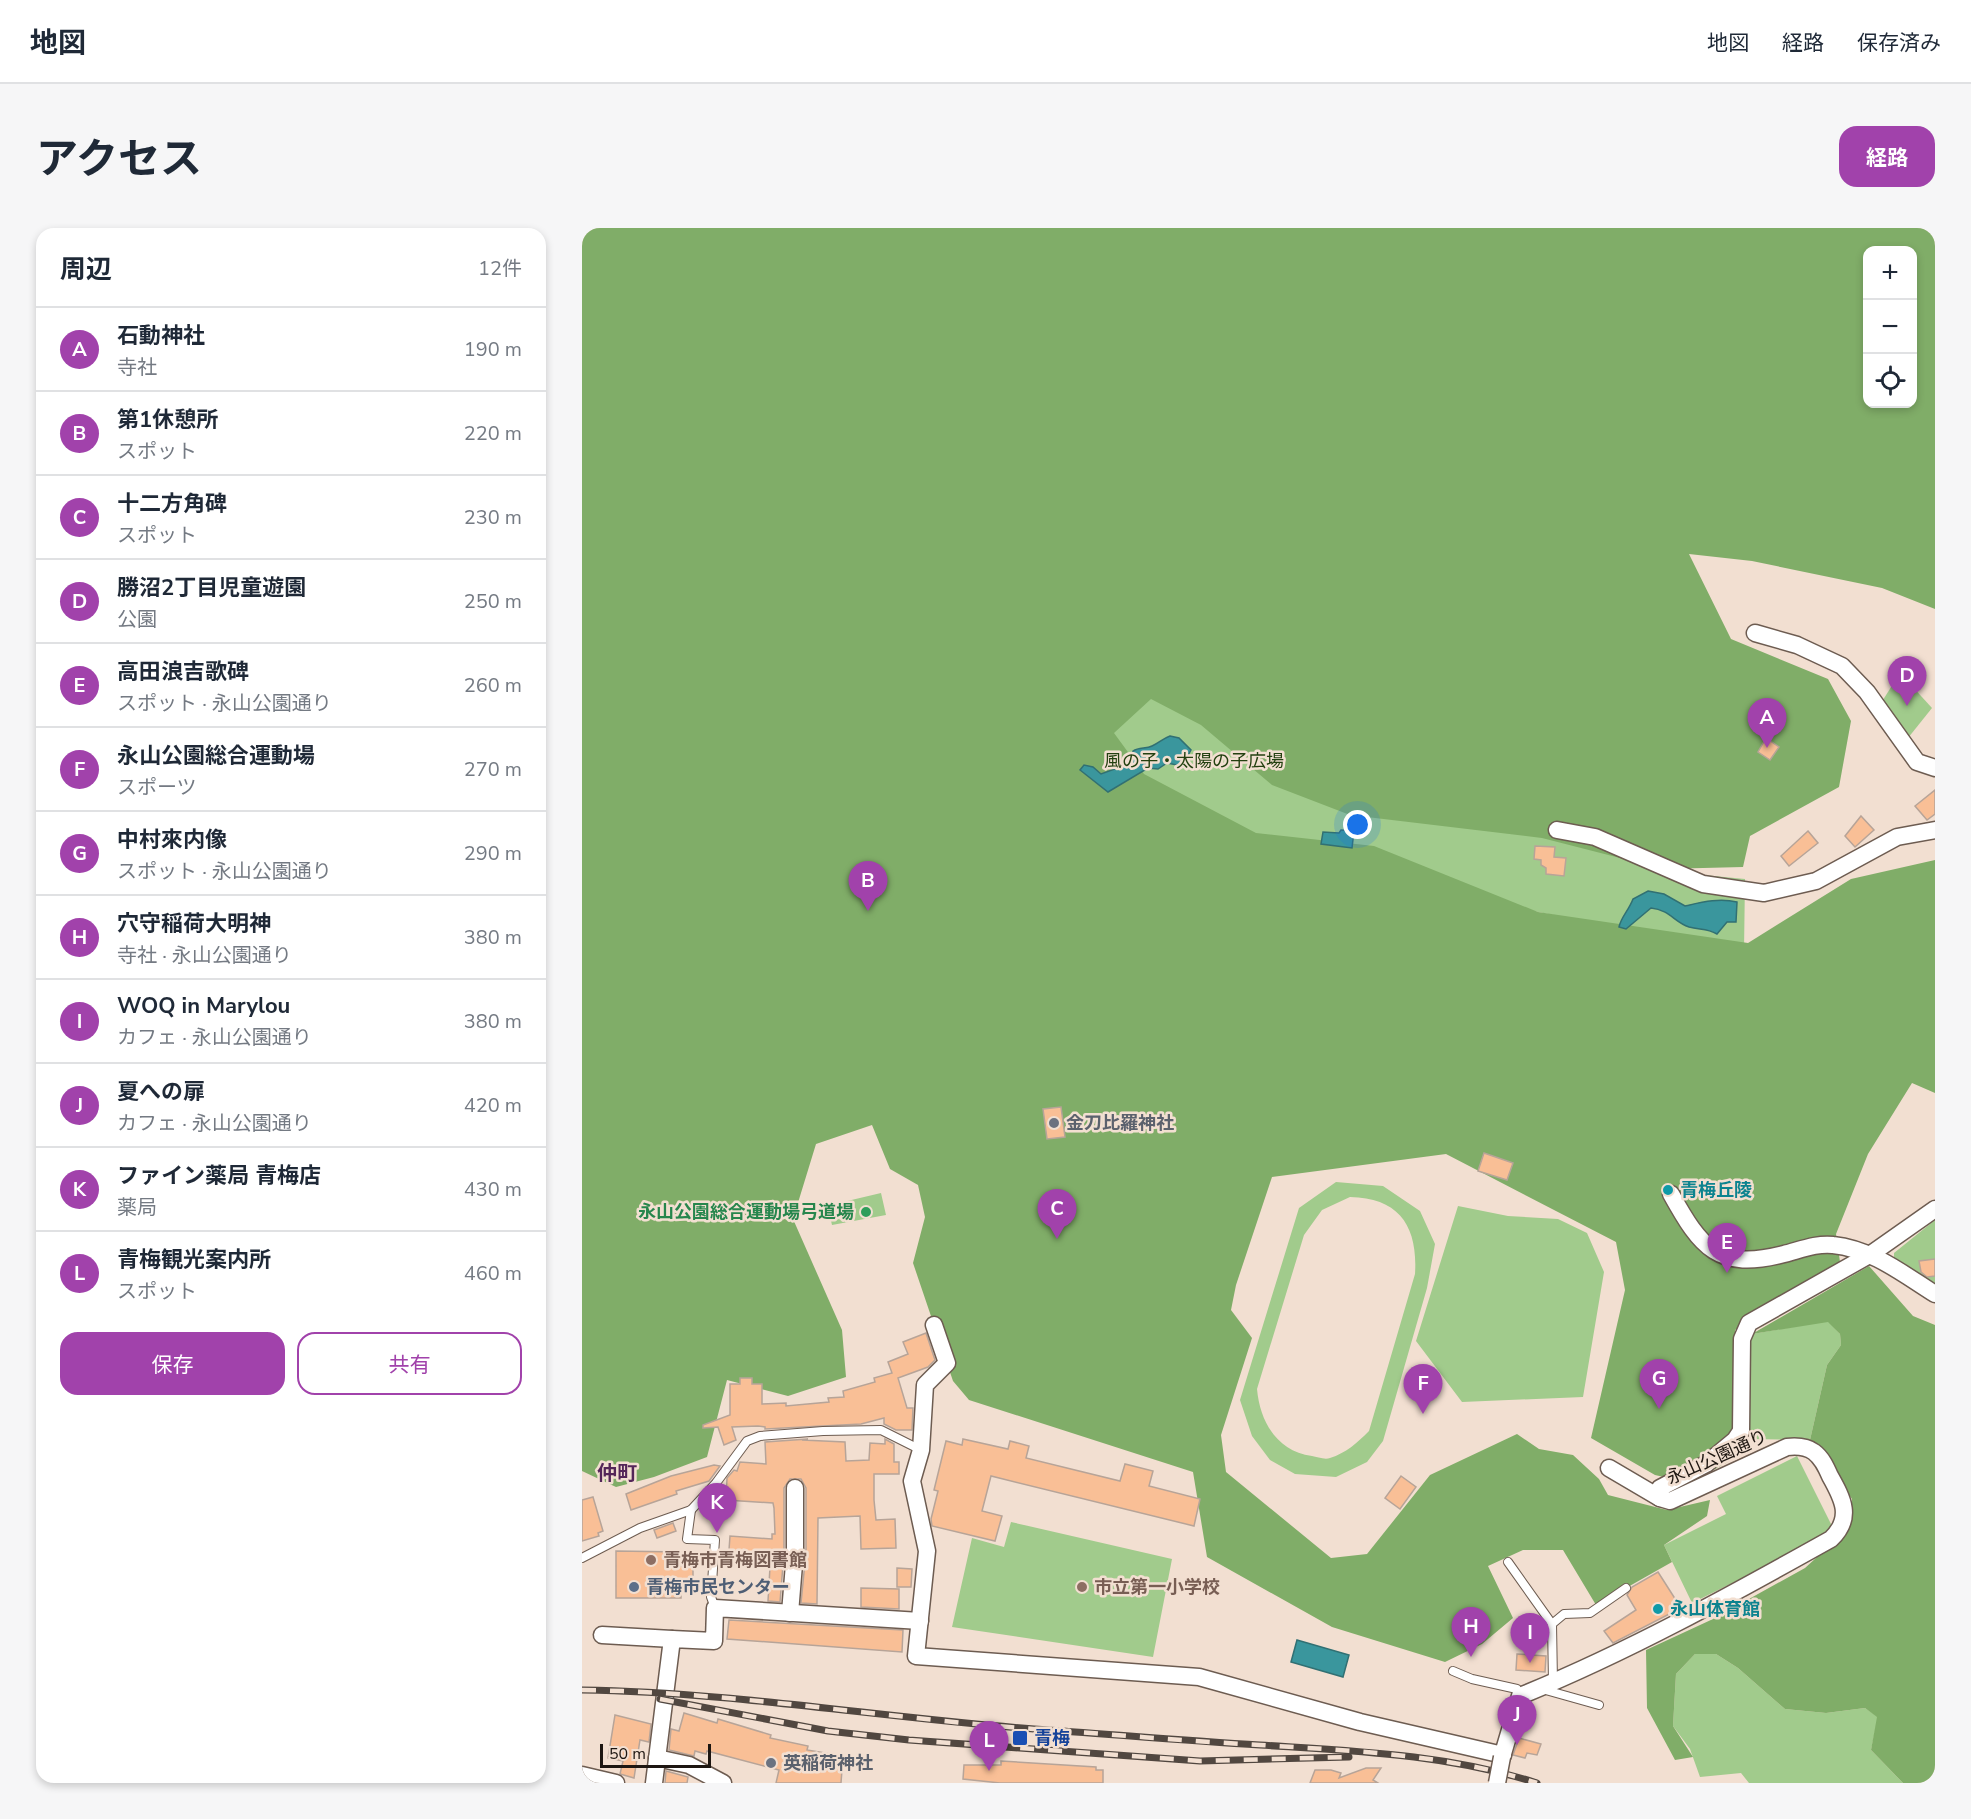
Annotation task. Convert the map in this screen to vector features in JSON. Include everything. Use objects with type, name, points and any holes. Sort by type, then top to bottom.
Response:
[{"type":"street","points":[[1755,633],[1797,645],[1842,666],[1868,692],[1906,751],[1917,762],[1935,768]]},
{"type":"street","points":[[1557,830],[1595,837],[1703,884],[1764,893],[1816,880],[1898,837],[1935,830]]},
{"type":"street","points":[[1671,1194],[1699,1240],[1718,1253],[1739,1261],[1761,1260],[1822,1245],[1871,1254],[1935,1294]]},
{"type":"street","name":"永山公園通り","points":[[1520,1696],[1606,1659],[1713,1605],[1838,1533],[1845,1512],[1844,1500],[1815,1453],[1796,1446],[1787,1447],[1683,1497],[1670,1501],[1660,1498],[1660,1488],[1706,1464],[1735,1440],[1741,1431],[1742,1339],[1749,1323],[1871,1254],[1935,1209]]},
{"type":"street","points":[[934,1325],[947,1363],[925,1384],[921,1450],[912,1481],[927,1551],[916,1656],[1199,1677],[1360,1722],[1503,1756]]},
{"type":"street","points":[[1609,1468],[1660,1498]]},
{"type":"street","points":[[790,1613],[795,1552],[795,1488]]},
{"type":"street","points":[[602,1635],[714,1641],[715,1608],[920,1621]]},
{"type":"street","points":[[654,1783],[672,1639]]},
{"type":"street","points":[[1497,1783],[1520,1696]]},
{"type":"street","points":[[657,1758],[688,1765],[723,1783]]},
{"type":"street","points":[[582,1775],[616,1783]]},
{"type":"lane","points":[[582,1558],[631,1532],[691,1509],[716,1483],[747,1441],[760,1436],[823,1431],[881,1430],[921,1450]]},
{"type":"lane","points":[[691,1509],[687,1539],[714,1540],[711,1597],[715,1608]]},
{"type":"lane","points":[[1508,1562],[1552,1624],[1546,1685],[1599,1705]]},
{"type":"lane","points":[[1552,1624],[1564,1614],[1590,1613],[1626,1588]]},
{"type":"lane","points":[[1453,1671],[1517,1689],[1520,1696]]},
{"type":"green space","points":[[582,228],[1935,228],[1935,609],[1882,588],[1752,561],[1689,554],[1731,639],[1828,679],[1851,721],[1839,787],[1750,836],[1743,867],[1663,869],[1542,838],[1350,815],[1272,785],[1201,725],[1151,699],[1114,733],[1144,774],[1256,833],[1374,846],[1538,912],[1748,943],[1851,879],[1935,860],[1935,1093],[1912,1083],[1868,1154],[1836,1234],[1840,1262],[1735,1330],[1744,1453],[1690,1483],[1655,1475],[1591,1438],[1625,1290],[1616,1242],[1446,1154],[1272,1177],[1236,1285],[1231,1310],[1252,1338],[1221,1435],[1226,1472],[1331,1558],[1367,1554],[1430,1475],[1517,1434],[1539,1449],[1573,1455],[1599,1479],[1608,1495],[1667,1510],[1710,1500],[1707,1516],[1664,1545],[1672,1562],[1596,1605],[1563,1550],[1523,1550],[1488,1566],[1513,1618],[1482,1644],[1445,1662],[1332,1627],[1207,1557],[1193,1472],[969,1400],[953,1381],[913,1263],[925,1217],[918,1185],[890,1169],[872,1125],[816,1144],[793,1219],[842,1330],[846,1377],[788,1396],[727,1380],[707,1457],[654,1477],[616,1487],[582,1471]]},
{"type":"green space","points":[[1900,673],[1932,708],[1908,738],[1881,703]]},
{"type":"green space","name":"風の子・太陽の子広場","points":[[1139,680],[1544,831],[1662,871],[1745,879],[1744,951],[1538,912],[1245,852],[1012,693]]},
{"type":"green space","points":[[1336,1182],[1383,1186],[1420,1211],[1435,1244],[1427,1288],[1383,1441],[1367,1462],[1336,1477],[1295,1474],[1270,1460],[1252,1436],[1240,1400],[1299,1208]],"holes":[[[1350,1197],[1382,1203],[1402,1218],[1413,1242],[1415,1274],[1369,1431],[1341,1453],[1328,1459],[1321,1458],[1289,1448],[1272,1433],[1262,1413],[1257,1389],[1304,1235],[1322,1210]]]},
{"type":"green space","name":"永山公園総合運動場弓道場","points":[[881,1193],[886,1215],[832,1225],[828,1208],[839,1206],[842,1217],[846,1216],[843,1202]]},
{"type":"green space","points":[[1458,1206],[1508,1216],[1558,1219],[1587,1233],[1604,1272],[1583,1397],[1462,1402],[1416,1341]]},
{"type":"green space","points":[[1935,1220],[1935,1287],[1894,1261],[1894,1253]]},
{"type":"green space","points":[[1869,1266],[1913,1316],[1935,1325],[1935,1783],[1903,1783],[1871,1750],[1877,1717],[1865,1708],[1826,1713],[1785,1709],[1738,1668],[1716,1654],[1695,1654],[1676,1674],[1673,1726],[1693,1757],[1675,1760],[1647,1708],[1646,1650],[1713,1619],[1805,1568],[1849,1528],[1852,1499],[1810,1440],[1827,1365],[1841,1345],[1840,1334],[1828,1322],[1752,1334]]},
{"type":"green space","points":[[1828,1321],[1840,1334],[1841,1345],[1827,1365],[1810,1440],[1750,1439],[1748,1345],[1752,1334]]},
{"type":"green space","points":[[1797,1456],[1835,1532],[1692,1603],[1664,1545],[1726,1514],[1717,1496]]},
{"type":"green space","points":[[1011,1522],[1172,1559],[1153,1657],[952,1627],[972,1538],[1004,1547]]},
{"type":"green space","points":[[1695,1654],[1716,1654],[1738,1668],[1785,1709],[1826,1713],[1865,1708],[1878,1717],[1871,1750],[1903,1783],[1749,1783],[1741,1773],[1700,1777],[1690,1749],[1673,1726],[1676,1674]]},
{"type":"water","points":[[1170,736],[1179,738],[1191,750],[1182,766],[1167,763],[1158,769],[1148,768],[1108,792],[1080,770],[1084,765],[1093,767],[1101,774],[1129,764],[1133,751],[1152,746]]},
{"type":"water","points":[[1341,830],[1354,831],[1352,848],[1321,844],[1323,832],[1339,833]]},
{"type":"water","points":[[1648,891],[1664,894],[1685,906],[1717,900],[1737,902],[1736,922],[1727,922],[1717,934],[1689,927],[1663,911],[1651,908],[1626,929],[1619,927],[1633,899]]},
{"type":"water","points":[[1297,1640],[1349,1655],[1343,1677],[1291,1662]]},
{"type":"building","points":[[1766,738],[1779,747],[1770,760],[1758,752]]},
{"type":"building","points":[[1935,790],[1935,814],[1927,820],[1915,806]]},
{"type":"building","points":[[1861,816],[1874,830],[1855,847],[1845,836]]},
{"type":"building","points":[[1808,831],[1818,843],[1789,866],[1781,856]]},
{"type":"building","points":[[1535,846],[1555,847],[1554,857],[1566,858],[1564,876],[1546,874],[1546,868],[1541,865],[1541,860],[1534,859]]},
{"type":"building","name":"金刀比羅神社","points":[[1061,1107],[1065,1137],[1047,1139],[1043,1109]]},
{"type":"building","points":[[1484,1153],[1513,1163],[1507,1180],[1478,1171]]},
{"type":"building","points":[[1935,1259],[1935,1276],[1927,1277],[1921,1272],[1919,1261]]},
{"type":"building","points":[[926,1333],[935,1360],[928,1367],[898,1378],[907,1408],[913,1408],[912,1430],[896,1430],[884,1424],[884,1418],[861,1424],[765,1429],[765,1427],[758,1426],[732,1427],[736,1440],[724,1445],[718,1427],[703,1428],[703,1425],[730,1415],[730,1384],[740,1384],[740,1378],[752,1378],[752,1384],[762,1384],[762,1404],[786,1403],[786,1406],[829,1402],[828,1398],[844,1397],[843,1391],[875,1382],[874,1378],[892,1373],[888,1362],[908,1354],[903,1342]]},
{"type":"building","points":[[808,1439],[802,1440],[845,1442],[846,1461],[869,1460],[870,1443],[885,1444],[885,1439],[894,1444],[894,1462],[899,1462],[899,1474],[874,1474],[874,1500],[876,1520],[895,1519],[896,1548],[861,1549],[860,1516],[818,1518],[817,1604],[801,1603],[806,1552],[806,1488],[801,1479],[790,1479],[784,1488],[784,1552],[780,1602],[768,1601],[770,1567],[728,1564],[730,1536],[772,1539],[772,1534],[775,1534],[773,1503],[726,1500],[727,1478],[734,1470],[737,1471],[740,1462],[766,1464],[765,1442]]},
{"type":"building","points":[[963,1439],[1008,1449],[1010,1441],[1029,1446],[1026,1458],[1120,1481],[1125,1464],[1153,1471],[1149,1486],[1200,1499],[1194,1526],[991,1476],[982,1511],[1002,1516],[995,1541],[932,1526],[931,1519],[938,1491],[934,1490],[946,1441],[962,1445]]},
{"type":"building","points":[[714,1465],[720,1466],[709,1481],[676,1491],[677,1494],[631,1510],[626,1494],[671,1476]]},
{"type":"building","points":[[1401,1476],[1416,1487],[1400,1509],[1385,1498]]},
{"type":"building","points":[[593,1497],[603,1531],[598,1533],[599,1536],[582,1541],[582,1500]]},
{"type":"building","points":[[673,1523],[676,1531],[657,1538],[654,1530]]},
{"type":"building","points":[[616,1551],[681,1552],[681,1566],[693,1566],[693,1586],[681,1586],[681,1598],[616,1598]]},
{"type":"building","points":[[897,1568],[912,1569],[911,1587],[897,1587]]},
{"type":"building","name":"永山体育館","points":[[1658,1572],[1681,1608],[1613,1643],[1604,1631],[1636,1610],[1627,1595],[1632,1587]]},
{"type":"building","points":[[861,1588],[899,1589],[899,1609],[861,1607]]},
{"type":"building","points":[[729,1620],[903,1630],[902,1652],[727,1639]]},
{"type":"building","points":[[1517,1654],[1546,1656],[1545,1672],[1516,1670]]},
{"type":"building","points":[[684,1713],[717,1723],[718,1719],[771,1735],[770,1738],[808,1746],[807,1750],[843,1756],[841,1783],[776,1783],[779,1770],[707,1751],[706,1754],[695,1751],[694,1756],[669,1750],[671,1729],[679,1731]]},
{"type":"building","points":[[615,1715],[651,1724],[649,1742],[640,1740],[634,1778],[620,1774],[623,1761],[608,1758]]},
{"type":"building","points":[[1519,1738],[1541,1744],[1537,1755],[1527,1753],[1525,1758],[1513,1755]]},
{"type":"building","points":[[1001,1761],[1096,1767],[1096,1770],[1103,1770],[1103,1783],[1000,1783],[963,1779],[964,1765],[1001,1765]]},
{"type":"building","points":[[1366,1768],[1381,1768],[1373,1780],[1378,1783],[1310,1783],[1315,1770],[1331,1770],[1341,1773],[1339,1778]]},
{"type":"building","points":[[666,1771],[688,1777],[687,1783],[665,1783]]},
{"type":"railway","points":[[582,1690],[695,1695],[977,1724],[1400,1755],[1469,1766],[1537,1783]]},
{"type":"railway","points":[[660,1699],[828,1731],[909,1740],[1200,1761],[1349,1757]]},
{"type":"place","name":"勝沼2丁目児童遊園","points":[[1907,706]]},
{"type":"place","name":"石動神社","points":[[1767,748]]},
{"type":"place","name":"第1休憩所","points":[[868,911]]},
{"type":"place","name":"金刀比羅神社","points":[[1054,1123]]},
{"type":"place","name":"青梅丘陵","points":[[1668,1190]]},
{"type":"place","name":"永山公園総合運動場弓道場","points":[[866,1212]]},
{"type":"place","name":"十二方角碑","points":[[1057,1239]]},
{"type":"place","name":"高田浪吉歌碑","points":[[1727,1273]]},
{"type":"place","name":"中村來内像","points":[[1659,1409]]},
{"type":"place","name":"永山公園総合運動場","points":[[1423,1414]]},
{"type":"place","name":"ファイン薬局 青梅店","points":[[717,1533]]},
{"type":"place","name":"青梅市青梅図書館","points":[[651,1560]]},
{"type":"place","name":"青梅市民センター","points":[[634,1587]]},
{"type":"place","name":"市立第一小学校","points":[[1082,1587]]},
{"type":"place","name":"永山体育館","points":[[1658,1609]]},
{"type":"place","name":"穴守稲荷大明神","points":[[1471,1657]]},
{"type":"place","name":"WOQ in Marylou","points":[[1530,1663]]},
{"type":"place","name":"青梅","points":[[1020,1738]]},
{"type":"place","name":"夏への扉","points":[[1517,1745]]},
{"type":"place","name":"英稲荷神社","points":[[771,1763]]},
{"type":"place","name":"青梅観光案内所","points":[[989,1771]]},
{"type":"district","name":"仲町","points":[[617,1473]]}]
